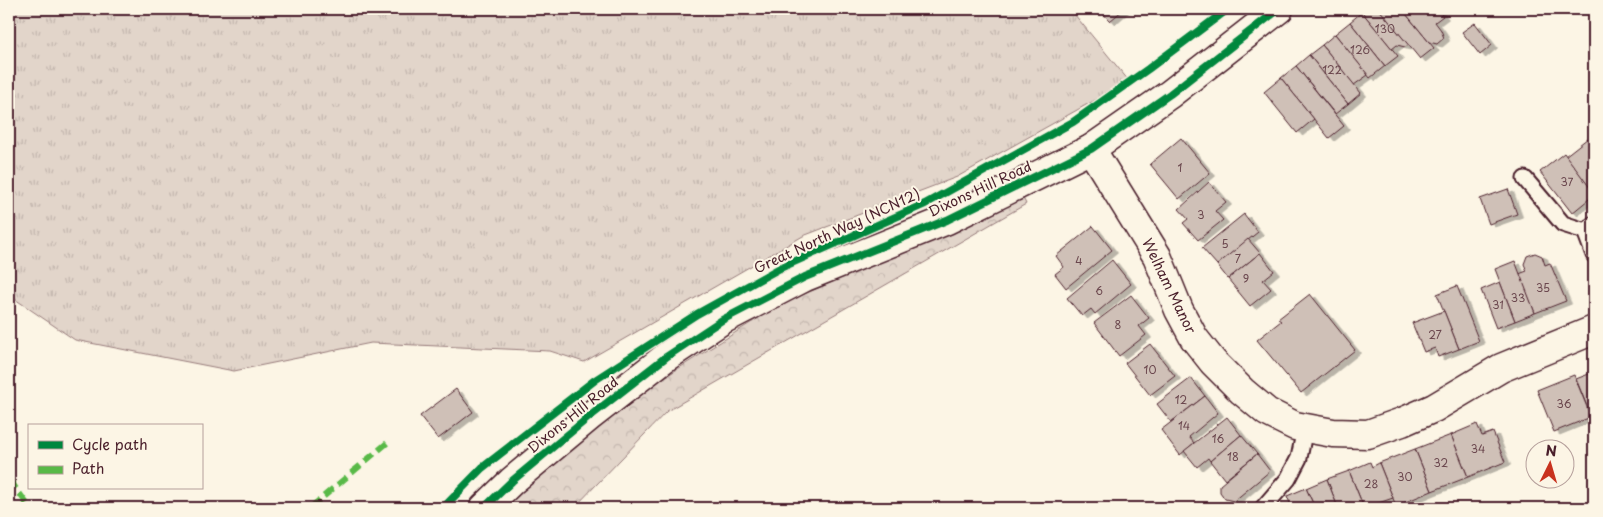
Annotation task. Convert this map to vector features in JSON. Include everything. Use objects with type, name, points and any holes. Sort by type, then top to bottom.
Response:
[{"type":"street","name":"Dixons Hill Road","points":[[484,508],[512,481],[589,416],[666,357],[722,320],[805,278],[947,220],[1091,149],[1170,94],[1279,9]]},
{"type":"street","name":"Welham Manor","points":[[1091,149],[1157,256],[1179,310],[1194,338],[1213,362],[1242,391],[1267,412],[1295,426],[1333,433],[1368,434],[1434,408],[1501,368],[1594,330]]},
{"type":"lane","points":[[1525,179],[1563,224],[1590,227],[1594,255]]},
{"type":"lane","points":[[1263,508],[1288,479],[1298,458],[1306,428]]},
{"type":"green space","points":[[9,9],[1070,9],[1129,81],[957,177],[803,236],[584,362],[550,351],[371,343],[234,371],[75,340],[9,295]]},
{"type":"green space","points":[[1020,192],[1026,204],[667,411],[574,508],[500,508],[630,399],[779,305],[910,248]]},
{"type":"building","points":[[1099,9],[1124,9],[1110,21]]},
{"type":"building","points":[[1367,9],[1379,9],[1409,45],[1405,47],[1397,45],[1392,49],[1362,12]]},
{"type":"building","points":[[1379,9],[1402,9],[1434,48],[1420,59]]},
{"type":"building","points":[[1402,9],[1437,9],[1443,16],[1435,22],[1444,38],[1437,44],[1429,42]]},
{"type":"building","points":[[1362,12],[1398,56],[1385,66],[1350,22]]},
{"type":"building","points":[[1350,22],[1385,66],[1370,78],[1335,34]]},
{"type":"building","points":[[1475,23],[1492,45],[1480,55],[1462,32]]},
{"type":"building","points":[[1335,34],[1368,75],[1354,85],[1322,45]]},
{"type":"building","points":[[1322,45],[1361,93],[1348,104],[1309,55]]},
{"type":"building","points":[[1309,55],[1348,104],[1335,114],[1296,66]]},
{"type":"building","points":[[1296,66],[1344,126],[1329,138],[1281,78]]},
{"type":"building","points":[[1281,78],[1314,119],[1297,133],[1264,92]]},
{"type":"building","points":[[1181,138],[1210,173],[1179,199],[1150,164]]},
{"type":"building","points":[[1588,138],[1594,146],[1594,193],[1565,156]]},
{"type":"building","points":[[1564,153],[1594,193],[1572,213],[1540,172]]},
{"type":"building","points":[[1209,182],[1226,202],[1215,211],[1223,220],[1198,240],[1183,223],[1188,219],[1179,209]]},
{"type":"building","points":[[1508,189],[1517,214],[1489,224],[1480,199]]},
{"type":"building","points":[[1244,214],[1258,232],[1217,265],[1202,248]]},
{"type":"building","points":[[1093,226],[1112,250],[1066,288],[1055,274],[1064,267],[1056,256]]},
{"type":"building","points":[[1248,239],[1260,253],[1228,279],[1217,265]]},
{"type":"building","points":[[1260,253],[1274,271],[1263,280],[1271,289],[1250,306],[1228,279]]},
{"type":"building","points":[[1535,253],[1542,256],[1545,265],[1550,263],[1566,301],[1535,313],[1519,274],[1527,271],[1524,264],[1527,256]]},
{"type":"building","points":[[1112,260],[1131,284],[1095,314],[1091,309],[1082,316],[1067,298]]},
{"type":"building","points":[[1515,261],[1535,313],[1515,321],[1495,269]]},
{"type":"building","points":[[1500,282],[1515,321],[1496,328],[1481,290]]},
{"type":"building","points":[[1457,286],[1479,341],[1459,349],[1437,294]]},
{"type":"building","points":[[1310,294],[1355,350],[1301,393],[1257,340],[1281,321],[1278,319]]},
{"type":"building","points":[[1131,295],[1149,318],[1139,326],[1146,335],[1119,356],[1094,323]]},
{"type":"building","points":[[1444,311],[1459,349],[1438,357],[1435,348],[1424,352],[1412,323]]},
{"type":"building","points":[[1150,344],[1175,376],[1150,395],[1125,363]]},
{"type":"building","points":[[1594,372],[1594,420],[1593,421],[1576,379]]},
{"type":"building","points":[[1574,375],[1591,417],[1554,432],[1537,390]]},
{"type":"building","points":[[1191,378],[1205,396],[1171,422],[1157,404]]},
{"type":"building","points":[[456,389],[473,412],[438,439],[420,416]]},
{"type":"building","points":[[1205,396],[1218,413],[1189,437],[1194,443],[1180,455],[1161,430]]},
{"type":"building","points":[[1227,417],[1241,435],[1210,461],[1208,458],[1197,467],[1184,451]]},
{"type":"building","points":[[1477,424],[1482,436],[1493,432],[1505,462],[1468,477],[1451,435]]},
{"type":"building","points":[[1241,435],[1257,454],[1225,480],[1210,461]]},
{"type":"building","points":[[1451,435],[1468,477],[1432,491],[1415,449]]},
{"type":"building","points":[[1415,449],[1432,491],[1396,506],[1379,463]]},
{"type":"building","points":[[1257,454],[1270,471],[1234,501],[1225,499],[1220,492],[1220,485]]},
{"type":"building","points":[[1370,462],[1372,467],[1379,463],[1393,498],[1364,508],[1349,471]]},
{"type":"building","points":[[1349,471],[1364,508],[1338,508],[1327,479]]},
{"type":"building","points":[[1327,479],[1338,508],[1315,508],[1306,488]]},
{"type":"building","points":[[1306,488],[1315,508],[1292,508],[1287,496]]},
{"type":"marked path","points":[[310,508],[387,443]]},
{"type":"marked path","points":[[9,479],[30,508]]},
{"type":"cycle path","name":"Great North Way (NCN12)","points":[[443,508],[482,468],[595,380],[697,314],[780,268],[925,204],[1073,122],[1228,9]]},
{"type":"cycle path","points":[[484,508],[512,481],[589,417],[666,357],[722,320],[805,277],[947,220],[1091,149],[1170,94],[1279,9]]}]
